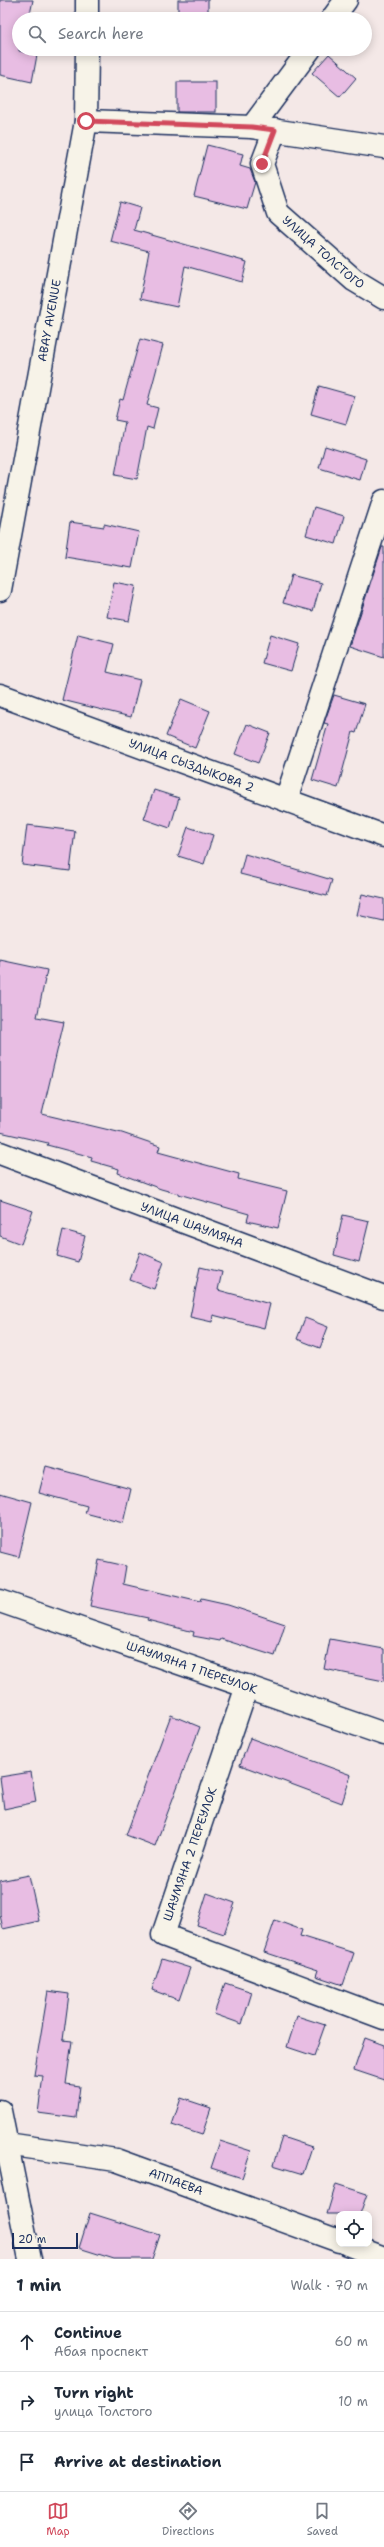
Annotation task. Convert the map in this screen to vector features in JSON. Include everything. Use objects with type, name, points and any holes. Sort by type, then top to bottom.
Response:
[{"type":"street","points":[[87,0],[87,12]]},
{"type":"street","points":[[337,12],[346,0]]},
{"type":"street","name":"ABAY AVENUE","points":[[0,590],[86,121],[87,56]]},
{"type":"street","points":[[252,127],[305,56]]},
{"type":"street","points":[[86,121],[252,127],[384,147]]},
{"type":"street","name":"УЛИЦА ТОЛСТОГО","points":[[275,130],[262,164],[278,213],[354,280],[384,298]]},
{"type":"street","points":[[286,800],[380,526],[384,501]]},
{"type":"street","name":"УЛИЦА СЫЗДЫКОВА 2","points":[[0,694],[384,836]]},
{"type":"street","name":"УЛИЦА ШАУМЯНА","points":[[0,1153],[384,1297]]},
{"type":"street","name":"ШАУМЯНА 1 ПЕРЕУЛОК","points":[[0,1601],[384,1734]]},
{"type":"street","name":"ШАУМЯНА 2 ПЕРЕУЛОК","points":[[247,1686],[163,1935],[384,2018]]},
{"type":"street","points":[[0,2111],[30,2259]]},
{"type":"street","name":"АППАЕВА","points":[[7,2144],[116,2160],[336,2240]]},
{"type":"street","points":[[355,2247],[384,2258]]},
{"type":"building","points":[[0,0],[33,0],[30,12],[12,12],[12,56],[37,56],[32,82],[0,75]]},
{"type":"building","points":[[178,0],[208,0],[208,12],[178,12]]},
{"type":"building","points":[[327,56],[331,56],[356,78],[340,97],[312,73]]},
{"type":"building","points":[[177,82],[216,82],[216,112],[177,112]]},
{"type":"building","points":[[207,145],[243,154],[240,166],[250,169],[255,182],[247,209],[194,196]]},
{"type":"building","points":[[120,202],[140,208],[134,230],[247,262],[242,282],[185,266],[177,307],[140,299],[149,251],[110,241]]},
{"type":"building","points":[[140,339],[163,345],[147,405],[158,408],[153,429],[147,427],[137,479],[115,475],[125,422],[115,420],[120,399],[123,400]]},
{"type":"building","points":[[319,386],[355,396],[346,424],[311,414]]},
{"type":"building","points":[[325,446],[366,459],[360,480],[319,468]]},
{"type":"building","points":[[314,507],[344,516],[336,544],[306,535]]},
{"type":"building","points":[[70,522],[104,527],[104,524],[139,532],[132,568],[65,557]]},
{"type":"building","points":[[382,547],[384,547],[384,657],[350,646]]},
{"type":"building","points":[[291,575],[321,583],[313,611],[283,603]]},
{"type":"building","points":[[114,582],[136,586],[129,621],[107,617]]},
{"type":"building","points":[[78,635],[114,644],[107,672],[140,680],[131,717],[62,700]]},
{"type":"building","points":[[270,635],[299,644],[291,671],[262,663]]},
{"type":"building","points":[[334,695],[365,704],[356,733],[353,732],[338,788],[312,780],[328,724],[324,723]]},
{"type":"building","points":[[181,699],[210,711],[195,748],[166,736]]},
{"type":"building","points":[[247,724],[270,733],[258,763],[235,754]]},
{"type":"building","points":[[154,790],[179,798],[170,828],[144,819]]},
{"type":"building","points":[[27,825],[75,831],[70,871],[22,865]]},
{"type":"building","points":[[188,827],[213,835],[204,864],[178,856]]},
{"type":"building","points":[[245,854],[332,880],[327,896],[240,874]]},
{"type":"building","points":[[362,894],[384,899],[384,921],[357,915]]},
{"type":"building","points":[[0,960],[47,970],[37,1017],[64,1022],[42,1114],[122,1133],[160,1146],[158,1152],[239,1174],[238,1179],[287,1191],[278,1228],[247,1221],[249,1214],[161,1189],[118,1173],[119,1169],[91,1161],[92,1157],[47,1145],[48,1143],[0,1132]]},
{"type":"building","points":[[0,1200],[33,1211],[21,1244],[0,1236]]},
{"type":"building","points":[[343,1215],[369,1221],[359,1262],[334,1255]]},
{"type":"building","points":[[63,1230],[85,1236],[78,1262],[57,1256]]},
{"type":"building","points":[[140,1252],[164,1262],[154,1289],[130,1280]]},
{"type":"building","points":[[200,1267],[222,1272],[218,1290],[270,1304],[264,1328],[213,1315],[212,1322],[190,1317]]},
{"type":"building","points":[[305,1318],[328,1327],[320,1348],[297,1339]]},
{"type":"building","points":[[46,1466],[131,1489],[123,1523],[85,1513],[87,1506],[39,1493]]},
{"type":"building","points":[[0,1493],[32,1502],[19,1557],[0,1552]]},
{"type":"building","points":[[99,1560],[126,1566],[123,1584],[200,1602],[201,1599],[228,1605],[285,1624],[275,1656],[221,1639],[220,1641],[193,1636],[194,1632],[147,1620],[148,1618],[90,1606]]},
{"type":"building","points":[[330,1639],[384,1649],[384,1681],[324,1669]]},
{"type":"building","points":[[171,1715],[200,1727],[155,1846],[126,1835]]},
{"type":"building","points":[[250,1738],[351,1775],[342,1803],[240,1765]]},
{"type":"building","points":[[31,1772],[36,1802],[4,1809],[0,1777]]},
{"type":"building","points":[[29,1875],[39,1921],[3,1929],[0,1915],[0,1881]]},
{"type":"building","points":[[207,1893],[235,1903],[224,1934],[197,1925]]},
{"type":"building","points":[[275,1920],[302,1930],[300,1936],[354,1953],[343,1985],[316,1976],[318,1970],[264,1952]]},
{"type":"building","points":[[162,1959],[190,1968],[179,2000],[152,1990]]},
{"type":"building","points":[[225,1983],[252,1992],[242,2024],[214,2014]]},
{"type":"building","points":[[48,1991],[69,1994],[63,2040],[72,2041],[66,2084],[80,2086],[76,2118],[38,2113],[43,2076],[34,2075]]},
{"type":"building","points":[[297,2016],[325,2025],[314,2056],[287,2047]]},
{"type":"building","points":[[365,2038],[384,2045],[384,2080],[354,2070]]},
{"type":"building","points":[[181,2098],[211,2108],[202,2135],[172,2125]]},
{"type":"building","points":[[282,2137],[312,2147],[303,2174],[273,2165]]},
{"type":"building","points":[[220,2141],[251,2151],[242,2178],[211,2168]]},
{"type":"building","points":[[336,2184],[367,2194],[361,2211],[336,2211],[336,2214],[327,2214]]},
{"type":"building","points":[[90,2213],[160,2235],[152,2259],[114,2259],[79,2248]]},
{"type":"route","points":[[86,121],[252,127],[275,130],[262,164]]}]
